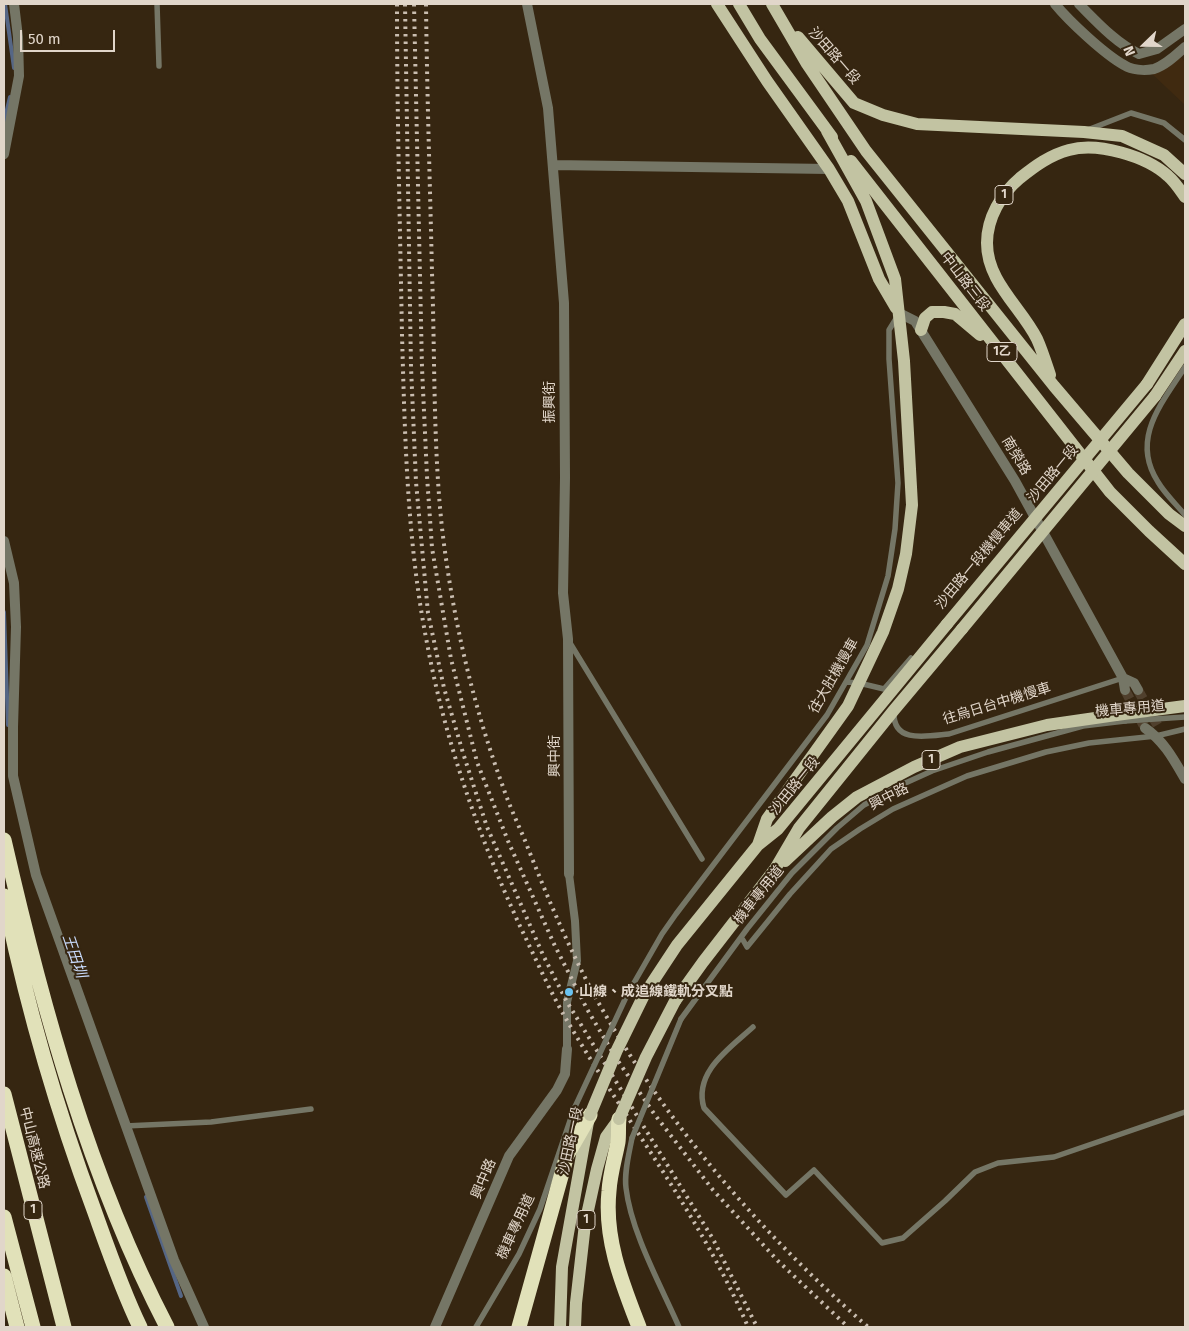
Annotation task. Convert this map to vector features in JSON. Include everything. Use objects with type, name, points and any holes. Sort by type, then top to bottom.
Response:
[{"type":"highway","points":[[4,840],[39,986],[77,1108],[102,1180],[141,1276],[167,1327]]},
{"type":"highway","points":[[4,896],[25,991],[70,1146],[140,1327]]},
{"type":"highway","name":"中山高速公路","points":[[4,1094],[64,1327]]},
{"type":"highway","points":[[519,1327],[567,1155],[590,1115]]},
{"type":"highway","points":[[619,1119],[618,1142],[608,1192],[608,1225],[616,1266],[639,1327]]},
{"type":"highway","name":"1","points":[[4,1217],[24,1323]]},
{"type":"highway","points":[[4,1276],[24,1323]]},
{"type":"main road","points":[[717,4],[757,66],[829,169],[848,201],[879,279],[899,313]]},
{"type":"main road","name":"中山路三段","points":[[739,4],[760,39],[827,131],[1110,492],[1185,564]]},
{"type":"main road","name":"中山路三段","points":[[772,4],[807,64],[866,151],[1054,386],[1128,473],[1169,514],[1185,526]]},
{"type":"main road","name":"沙田路一段","points":[[780,16],[854,102],[883,115],[917,124],[1084,132],[1122,136],[1164,155],[1185,174]]},
{"type":"main road","points":[[758,845],[768,819],[848,706],[860,683],[883,632],[898,589],[906,554],[912,505],[904,361],[895,280],[866,202],[827,131]]},
{"type":"main road","name":"1","points":[[1054,386],[1036,338],[1003,290],[989,262],[987,242],[990,221],[1001,198],[1010,186],[1029,170],[1049,158],[1070,150],[1092,147],[1132,156],[1152,165],[1169,176],[1185,197]]},
{"type":"main road","points":[[921,330],[925,318],[932,312],[955,314],[1000,350]]},
{"type":"main road","name":"沙田路一段","points":[[560,1327],[562,1267],[590,1115],[617,1050],[644,995],[677,945],[758,845],[778,829],[946,622],[1146,382],[1185,324]]},
{"type":"main road","name":"沙田路一段","points":[[575,1327],[585,1224],[606,1137],[619,1119],[646,1057],[675,1001],[702,962],[775,869],[799,828],[894,710],[1155,396],[1185,351]]},
{"type":"main road","name":"沙田路一段","points":[[775,869],[857,797],[914,767],[960,747],[1047,725],[1121,718],[1185,706]]},
{"type":"street","points":[[4,154],[19,76],[18,36],[14,4]]},
{"type":"street","name":"振興街","points":[[527,4],[548,108],[564,303],[565,478],[563,593],[568,639]]},
{"type":"street","points":[[1054,4],[1109,55],[1125,66],[1140,70],[1154,69],[1168,62],[1185,47]]},
{"type":"street","points":[[1079,4],[1117,41],[1139,54],[1157,50],[1185,29]]},
{"type":"street","points":[[553,165],[829,169]]},
{"type":"street","name":"南榮路","points":[[899,313],[916,321],[1015,481],[1123,678],[1125,690]]},
{"type":"street","points":[[4,541],[14,583],[16,627],[13,776],[36,875],[174,1260],[204,1327]]},
{"type":"street","name":"興中街","points":[[568,639],[569,874]]},
{"type":"street","name":"南榮路","points":[[1123,678],[1134,683],[1138,690]]},
{"type":"street","points":[[1145,728],[1157,732],[1185,779]]},
{"type":"street","points":[[567,1049],[567,1002],[577,961],[575,921],[569,874]]},
{"type":"street","name":"興中路","points":[[434,1327],[509,1156],[557,1090],[565,1074],[567,1049]]},
{"type":"lane","points":[[157,4],[159,66]]},
{"type":"lane","points":[[1084,132],[1131,113],[1164,124],[1185,140]]},
{"type":"lane","points":[[1054,386],[1041,338],[1006,288],[993,262],[992,242],[995,222],[1001,207],[1013,189],[1052,160],[1070,153],[1090,151],[1130,159],[1149,167],[1166,178],[1185,206]]},
{"type":"lane","name":"往大肚機慢車","points":[[627,995],[672,921],[827,715],[867,645],[888,576],[895,529],[898,483],[889,359],[889,330],[899,313]]},
{"type":"lane","points":[[1146,382],[1185,315]]},
{"type":"lane","points":[[1185,367],[1153,417],[1146,438],[1149,463],[1158,482],[1185,514]]},
{"type":"lane","name":"沙田路一段機慢車道","points":[[846,682],[860,683],[884,689],[946,622]]},
{"type":"lane","points":[[568,639],[702,859]]},
{"type":"lane","name":"往烏日台中機慢車","points":[[894,710],[894,722],[899,731],[905,734],[927,736],[949,734],[1123,678]]},
{"type":"lane","name":"機車專用道","points":[[679,1327],[630,1212],[625,1186],[632,1138],[681,1019],[747,930],[792,874],[864,805],[901,784],[932,771],[988,752],[1083,726],[1121,718],[1185,717]]},
{"type":"lane","points":[[1157,732],[1185,729]]},
{"type":"lane","name":"興中路","points":[[743,940],[747,947],[790,894],[831,849],[893,809],[967,776],[1046,752],[1157,732]]},
{"type":"lane","name":"機車專用道","points":[[476,1327],[519,1254],[540,1209],[574,1109],[627,995]]},
{"type":"lane","points":[[754,1028],[717,1060],[703,1081],[701,1098],[704,1108],[786,1195],[814,1170],[882,1243],[903,1238],[945,1202],[975,1172],[998,1163],[1054,1157],[1185,1112]]},
{"type":"lane","points":[[125,1126],[210,1122],[311,1109]]},
{"type":"shaded area","points":[[1179,55],[1185,62],[1185,105],[1149,71]]},
{"type":"waterway","name":"王田圳","points":[[5,4],[14,68]]},
{"type":"waterway","name":"王田圳","points":[[4,122],[10,97]]},
{"type":"waterway","name":"王田圳","points":[[4,612],[8,725]]},
{"type":"waterway","name":"王田圳","points":[[146,1197],[181,1296]]},
{"type":"tunnel","points":[[1125,690],[1145,728]]},
{"type":"tunnel","points":[[1138,690],[1159,728]]},
{"type":"railway","points":[[397,4],[402,335],[408,490],[420,605],[443,715],[464,786],[490,856],[549,987],[592,1062],[687,1210],[730,1287],[748,1327]]},
{"type":"railway","points":[[405,4],[411,367],[416,482],[428,613],[444,688],[487,827],[543,955],[567,1002],[713,1239],[757,1327]]},
{"type":"railway","points":[[414,4],[422,368],[432,548],[451,659],[477,762],[508,841],[554,944],[587,1009],[616,1058],[655,1115],[713,1190],[778,1261],[848,1327]]},
{"type":"railway","points":[[426,4],[439,496],[446,560],[457,625],[472,690],[491,753],[509,804],[573,954],[619,1038],[649,1084],[715,1171],[751,1212],[788,1252],[868,1327]]},
{"type":"place","name":"山線、成追線鐵軌分叉點","points":[[569,992]]}]
